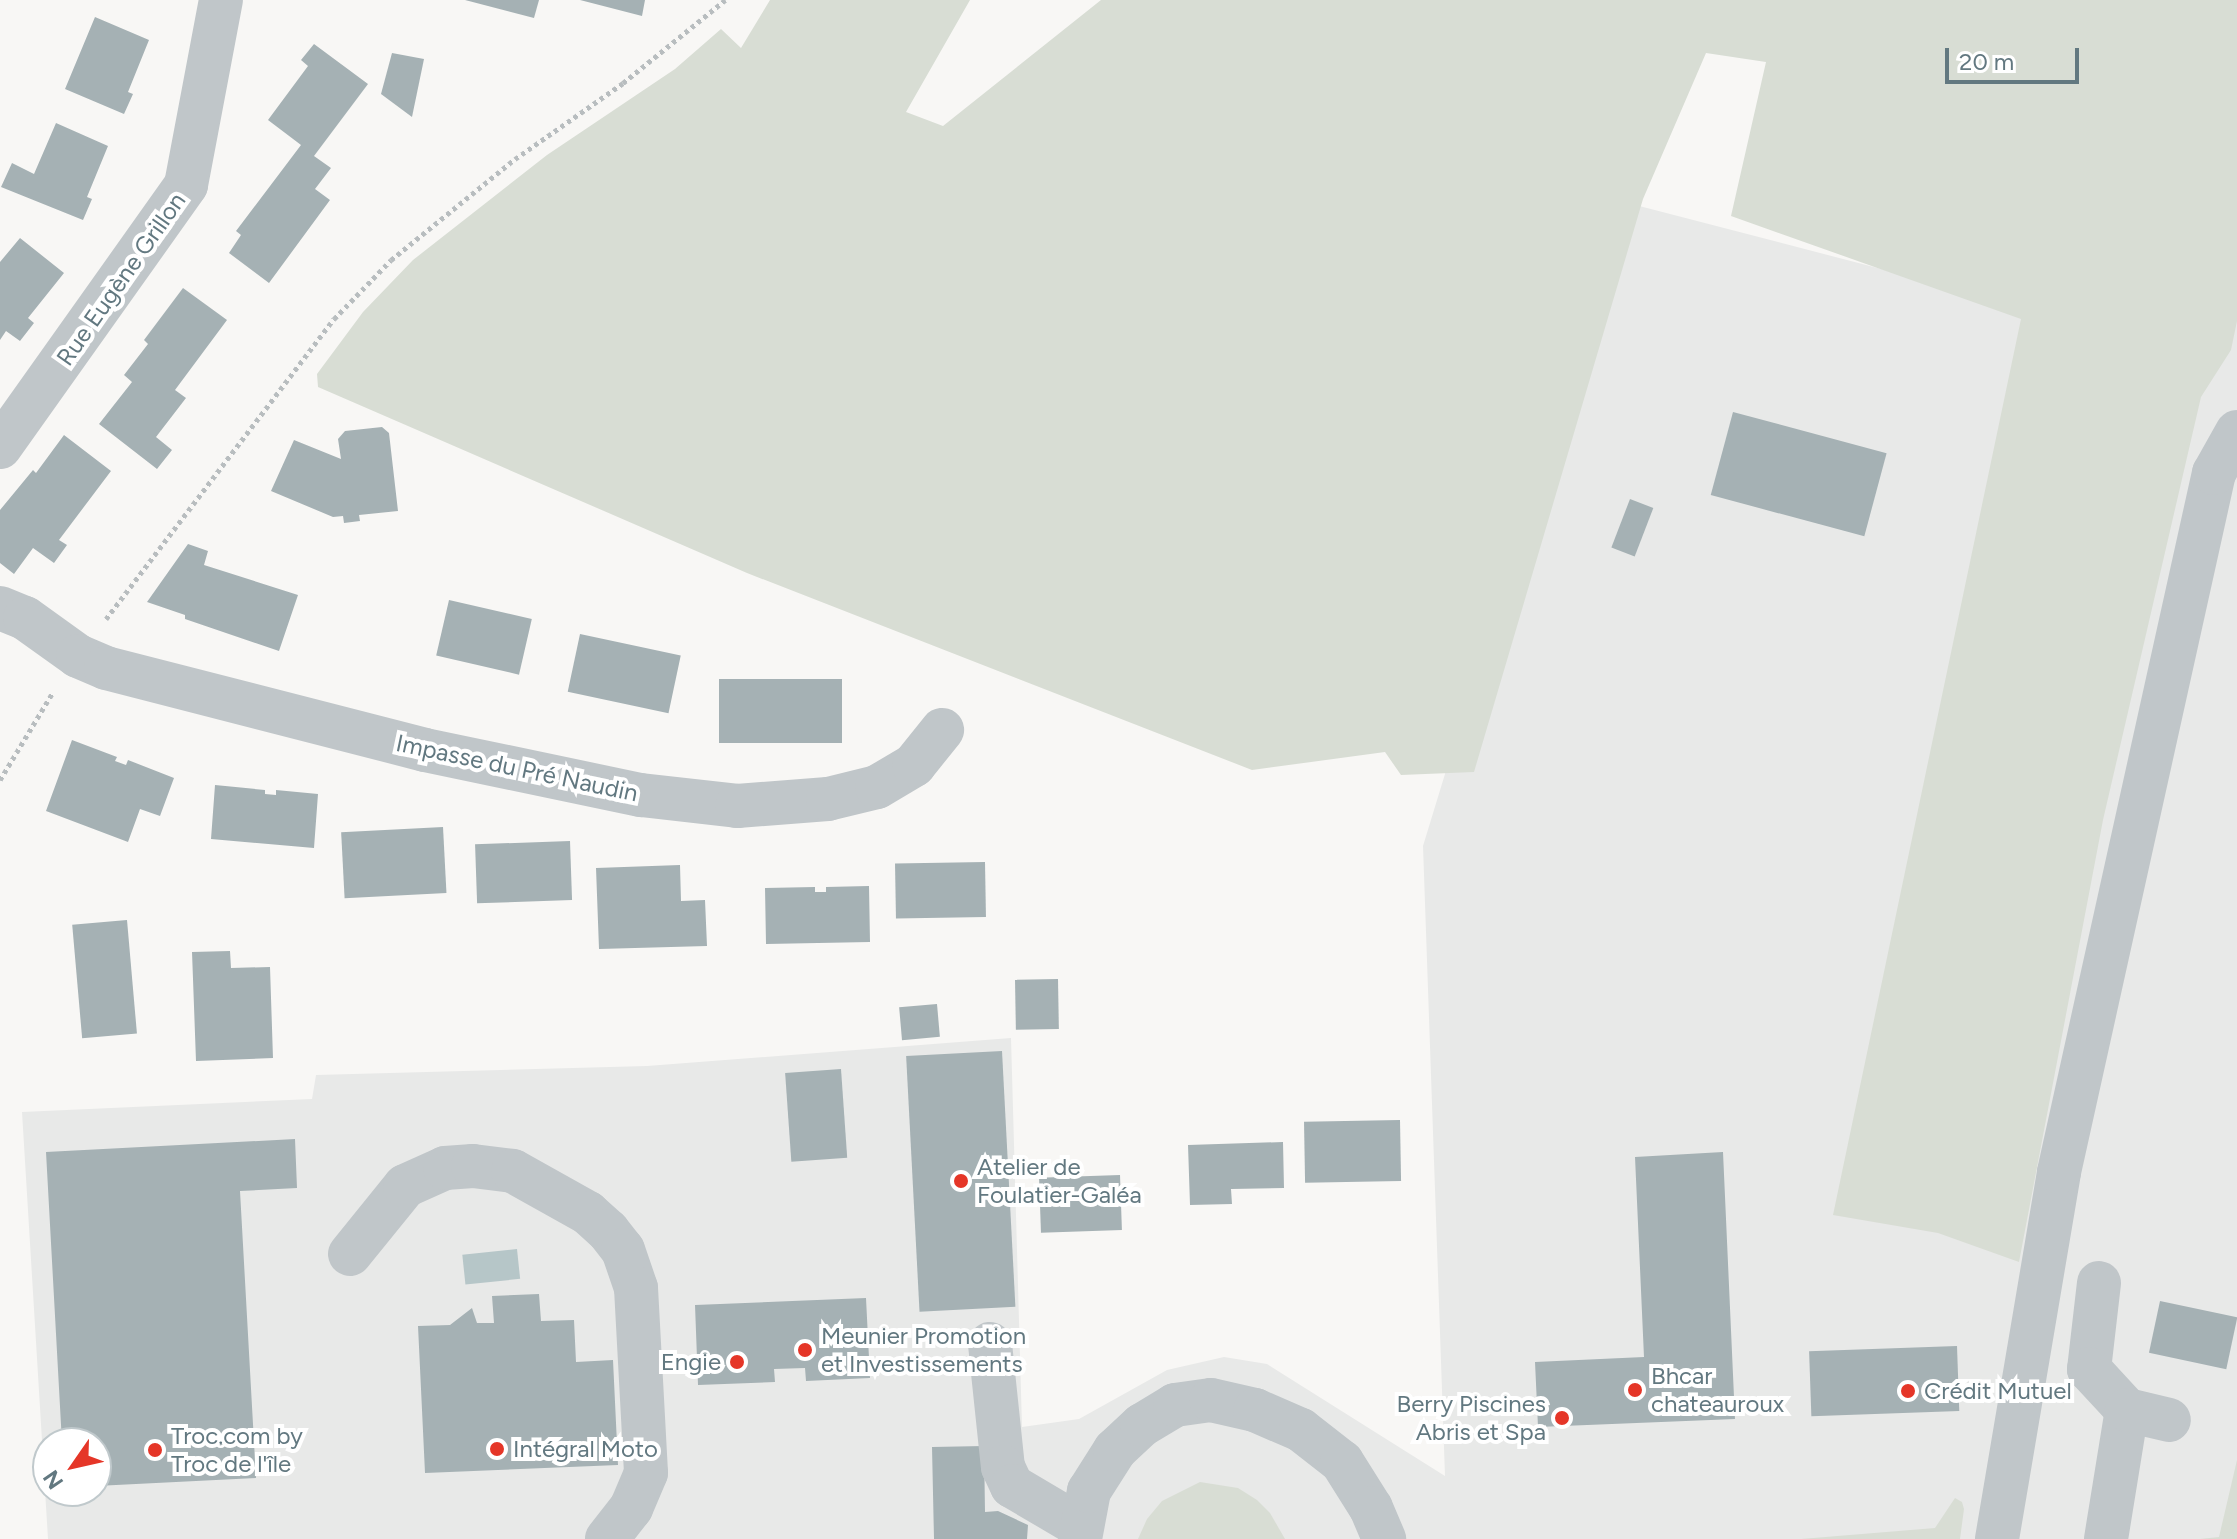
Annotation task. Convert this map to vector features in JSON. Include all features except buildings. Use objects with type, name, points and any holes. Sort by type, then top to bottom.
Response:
[{"type":"street","name":"Rue Eugène Grillon","points":[[0,447],[186,185],[221,0]]},
{"type":"street","points":[[1997,1539],[2059,1172],[2214,473],[2237,432]]},
{"type":"street","points":[[0,608],[25,618],[78,656]]},
{"type":"street","name":"Impasse du Pré Naudin","points":[[78,656],[146,679],[425,750],[641,795],[737,806],[828,799],[877,787],[914,765],[942,730]]},
{"type":"street","points":[[350,1254],[405,1186],[445,1168],[473,1166],[513,1171],[588,1213],[608,1231],[623,1250],[636,1288],[646,1473],[631,1508],[607,1539]]},
{"type":"street","points":[[2099,1283],[2089,1369],[2127,1410],[2169,1420]]},
{"type":"street","points":[[990,1344],[1003,1467],[1012,1486],[1080,1533],[1089,1491],[1115,1450],[1142,1425],[1175,1405],[1211,1400],[1255,1410],[1301,1430],[1342,1462],[1371,1508],[1384,1539]]},
{"type":"street","points":[[2106,1539],[2127,1410]]},
{"type":"path","points":[[0,780],[78,656],[334,319],[391,260],[515,159],[623,83],[725,0]]},
{"type":"shaded area","points":[[770,0],[970,0],[906,112],[943,126],[1101,0],[2237,0],[2237,321],[2231,350],[2201,397],[2103,820],[2019,1262],[1938,1233],[1833,1215],[2021,319],[1731,216],[1766,62],[1706,53],[1643,199],[1474,772],[1401,775],[1385,752],[1252,770],[747,573],[318,387],[317,374],[363,312],[413,260],[547,155],[675,69],[721,29],[741,48]]},
{"type":"shaded area","points":[[2237,146],[2237,1539],[48,1539],[46,1507],[112,1507],[112,1427],[41,1427],[22,1112],[312,1099],[316,1075],[647,1066],[1011,1038],[1022,1427],[1079,1419],[1167,1370],[1224,1357],[1267,1364],[1445,1476],[1423,846],[1620,201],[2020,305]]},
{"type":"shaded area","points":[[517,1249],[520,1279],[465,1285],[462,1255]]},
{"type":"shaded area","points":[[2237,1460],[2237,1539],[2200,1539],[2219,1537]]},
{"type":"shaded area","points":[[1200,1482],[1238,1488],[1257,1500],[1270,1513],[1285,1539],[1138,1539],[1147,1519],[1162,1501]]},
{"type":"shaded area","points":[[1955,1498],[1962,1502],[1964,1509],[1960,1539],[1801,1539],[1935,1528]]},
{"type":"place","name":"Atelier de Foulatier-Galéa","points":[[961,1181]]},
{"type":"place","name":"Meunier Promotion et Investissements","points":[[805,1350]]},
{"type":"place","name":"Engie","points":[[737,1362]]},
{"type":"place","name":"Bhcar chateauroux","points":[[1635,1390]]},
{"type":"place","name":"Crédit Mutuel","points":[[1908,1391]]},
{"type":"place","name":"Berry Piscines Abris et Spa","points":[[1562,1418]]},
{"type":"place","name":"Intégral Moto","points":[[497,1449]]},
{"type":"place","name":"Troc.com by Troc de l'île","points":[[155,1450]]}]
